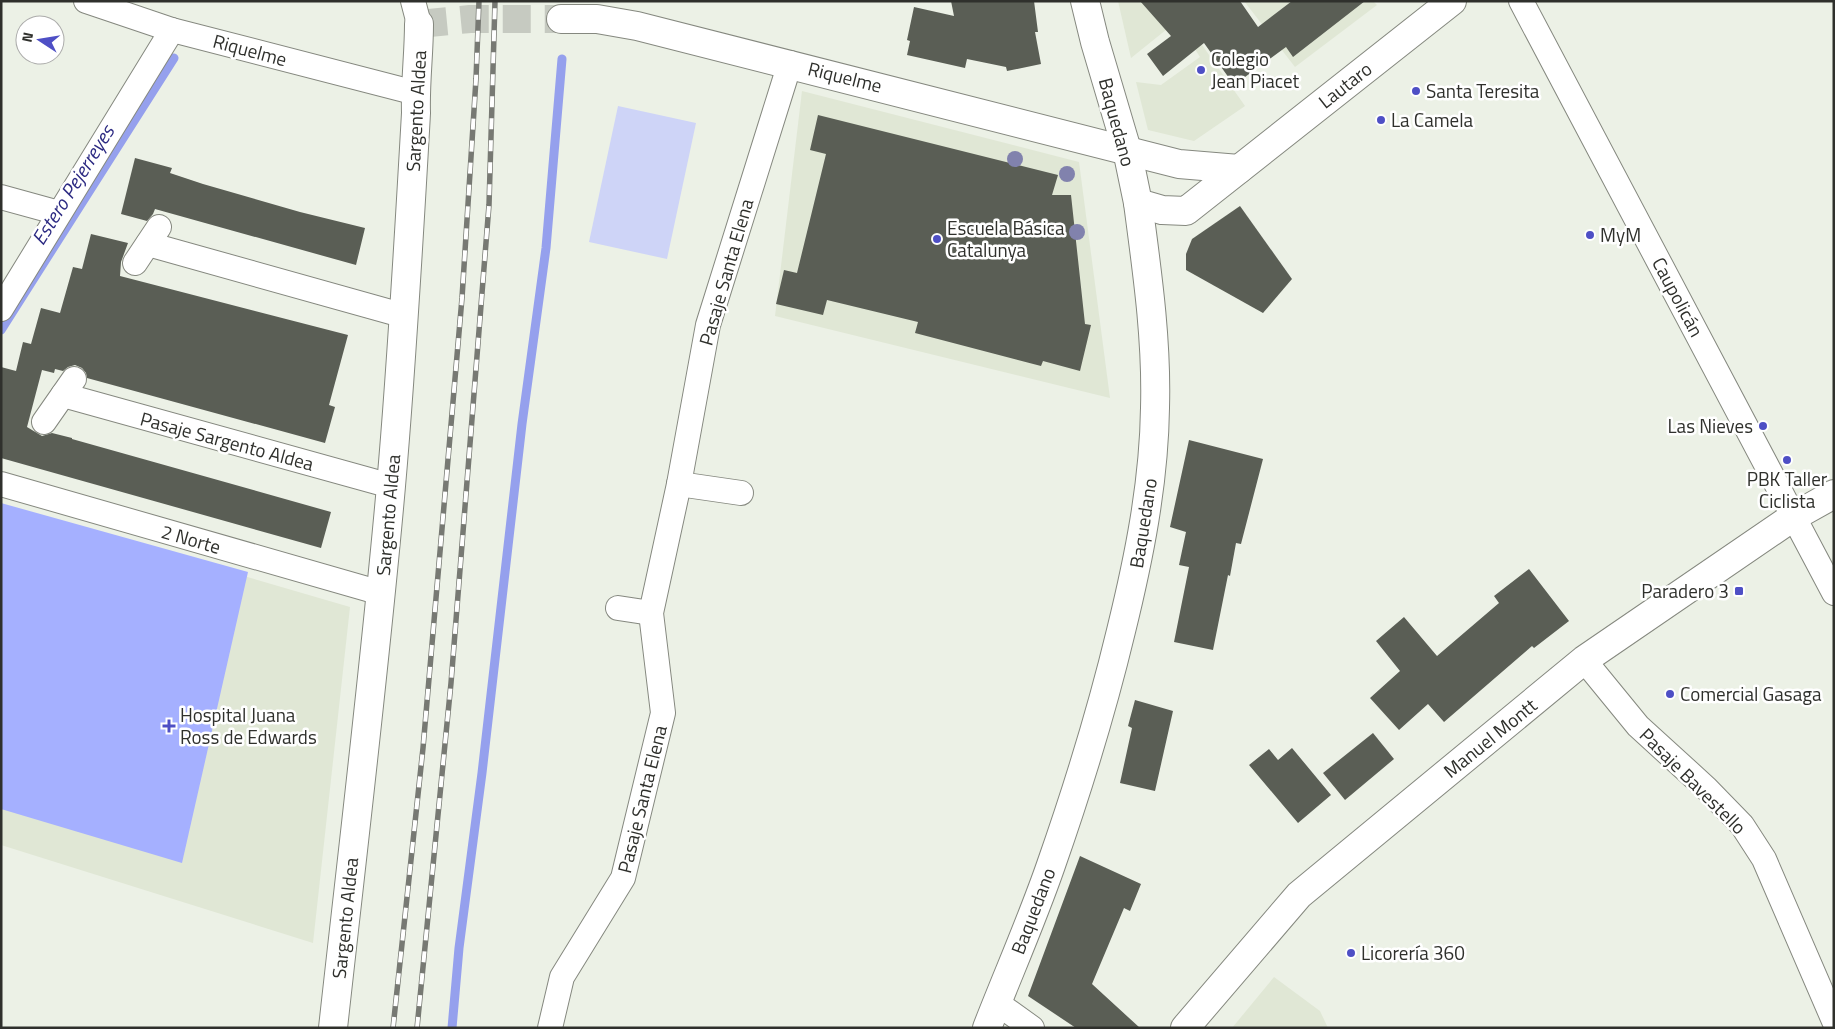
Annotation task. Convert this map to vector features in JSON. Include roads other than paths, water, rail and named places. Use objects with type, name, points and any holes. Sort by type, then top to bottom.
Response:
[{"type":"main road","name":"Baquedano","points":[[987,1028],[1050,866],[1083,768],[1112,670],[1135,575],[1150,491],[1156,408],[1153,324],[1138,203],[1126,150],[1085,1]]},
{"type":"main road","name":"Lautaro","points":[[1138,203],[1162,210],[1186,211],[1452,1]]},
{"type":"main road","name":"Sargento Aldea","points":[[333,1028],[381,593],[405,316],[419,57],[416,12]]},
{"type":"main road","name":"Riquelme","points":[[561,19],[597,19],[638,26],[1126,150]]},
{"type":"main road","points":[[1126,150],[1179,164],[1239,169]]},
{"type":"main road","name":"Manuel Montt","points":[[1185,1028],[1299,895],[1584,660],[1793,516],[1834,494]]},
{"type":"street","name":"Riquelme","points":[[86,1],[172,30],[416,93]]},
{"type":"street","name":"Caupolicán","points":[[1521,1],[1834,593]]},
{"type":"street","points":[[1,309],[172,30]]},
{"type":"street","name":"Pasaje Santa Elena","points":[[550,1028],[562,977],[623,878],[663,713],[651,614],[679,484],[708,325],[790,64]]},
{"type":"street","points":[[1,197],[59,213]]},
{"type":"street","points":[[147,245],[405,316]]},
{"type":"street","name":"Pasaje Sargento Aldea","points":[[44,422],[68,387],[391,486]]},
{"type":"street","name":"2 Norte","points":[[1,484],[381,593]]},
{"type":"street","points":[[679,484],[741,493]]},
{"type":"street","points":[[618,608],[651,614]]},
{"type":"street","name":"Pasaje Bavestello","points":[[1584,660],[1638,726],[1706,788],[1742,825],[1764,859],[1834,1021]]},
{"type":"street","points":[[997,1003],[1032,1028]]},
{"type":"waterway","name":"Estero Pejerreyes","points":[[1,330],[174,58]]},
{"type":"waterway","points":[[452,1028],[459,948],[482,773],[522,424],[546,248],[562,59]]},
{"type":"tunnel","points":[[419,24],[470,19],[561,19]]},
{"type":"railway","points":[[393,1028],[423,748],[462,298],[479,1]]},
{"type":"railway","points":[[417,1028],[451,683],[489,205],[495,1]]},
{"type":"place","name":"Colegio Jean Piacet","points":[[1201,70]]},
{"type":"place","name":"Santa Teresita","points":[[1416,91]]},
{"type":"place","name":"La Camela","points":[[1381,120]]},
{"type":"place","name":"MyM","points":[[1590,235]]},
{"type":"place","name":"Escuela Básica Catalunya","points":[[937,239]]},
{"type":"place","name":"Las Nieves","points":[[1763,426]]},
{"type":"place","name":"PBK Taller Ciclista","points":[[1787,460]]},
{"type":"place","name":"Paradero 3","points":[[1739,591]]},
{"type":"place","name":"Comercial Gasaga","points":[[1670,694]]},
{"type":"place","name":"Hospital Juana Ross de Edwards","points":[[169,726]]},
{"type":"place","name":"Licorería 360","points":[[1351,953]]}]
